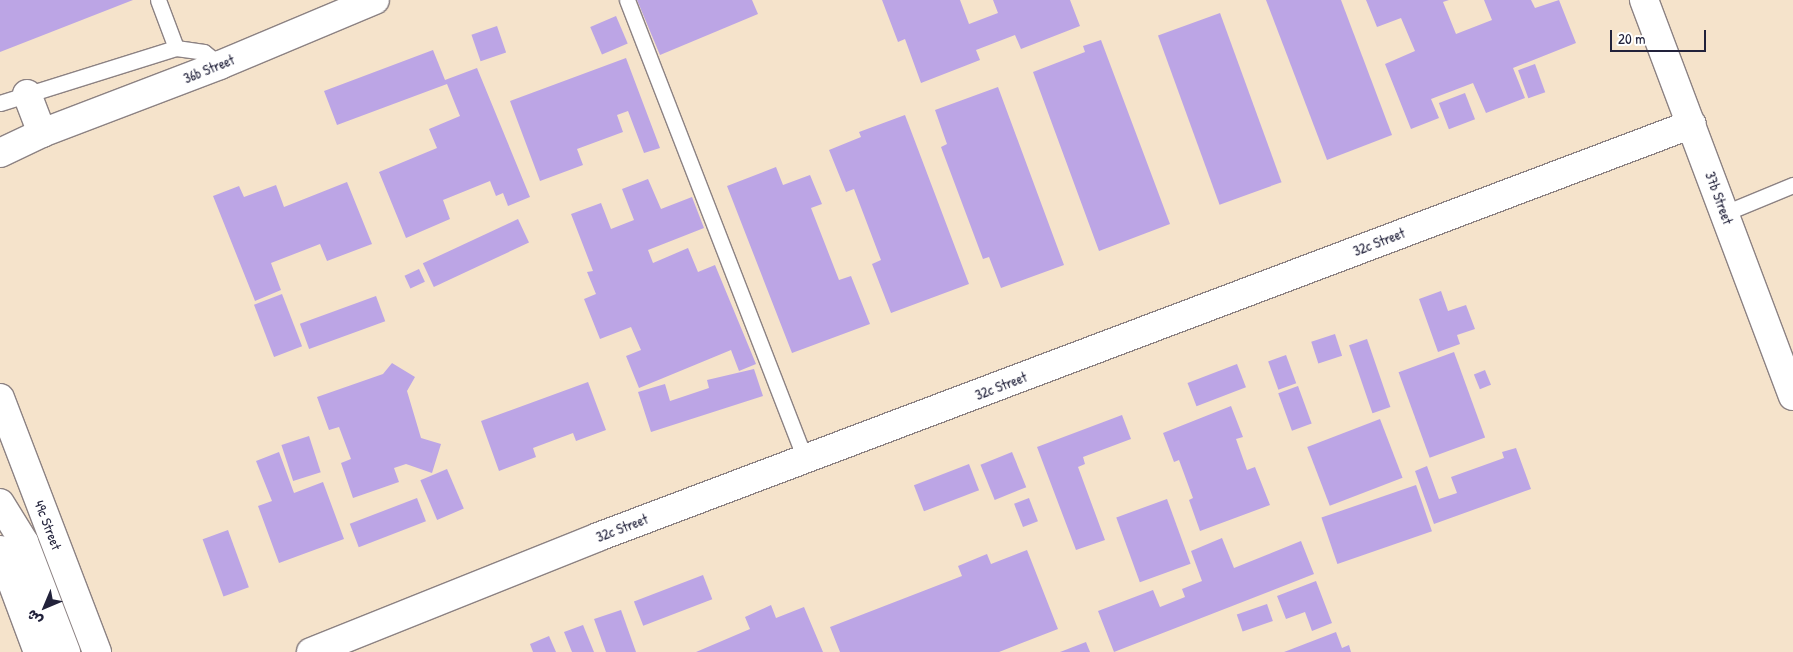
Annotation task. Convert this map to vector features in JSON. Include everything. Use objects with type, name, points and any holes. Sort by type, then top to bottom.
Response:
[{"type":"street","name":"36b Street","points":[[0,153],[42,133],[220,65],[375,0]]},
{"type":"street","name":"37b Street","points":[[1644,0],[1793,396]]},
{"type":"street","points":[[27,94],[42,133]]},
{"type":"street","name":"32c Street","points":[[311,652],[598,537],[1692,124]]},
{"type":"street","name":"36b Street","points":[[0,141],[42,133]]},
{"type":"street","name":"49c Street","points":[[0,398],[97,652]]},
{"type":"street","points":[[0,503],[24,542],[66,652]]},
{"type":"street","points":[[4,572],[38,652]]},
{"type":"lane","points":[[158,0],[176,48]]},
{"type":"lane","points":[[628,0],[805,460]]},
{"type":"lane","points":[[0,102],[176,48],[204,52],[220,65]]},
{"type":"lane","points":[[1725,213],[1793,185]]},
{"type":"building","points":[[0,0],[133,0],[0,52]]},
{"type":"building","points":[[637,0],[752,0],[758,14],[660,55]]},
{"type":"building","points":[[882,0],[960,0],[969,24],[998,13],[993,0],[1070,0],[1080,26],[1021,49],[1015,35],[976,50],[980,60],[921,83],[905,39],[898,42]]},
{"type":"building","points":[[1266,0],[1341,0],[1392,135],[1327,160]]},
{"type":"building","points":[[1366,0],[1449,0],[1443,2],[1456,34],[1492,20],[1484,0],[1531,0],[1535,8],[1559,0],[1576,43],[1513,68],[1525,98],[1486,113],[1473,83],[1431,99],[1439,118],[1411,129],[1385,64],[1415,51],[1401,18],[1377,27]]},
{"type":"building","points":[[1220,13],[1282,182],[1220,205],[1158,36]]},
{"type":"building","points":[[616,16],[628,44],[602,55],[590,27]]},
{"type":"building","points":[[497,26],[506,52],[481,61],[471,35]]},
{"type":"building","points":[[1101,40],[1170,224],[1099,251],[1033,72],[1085,52],[1083,46]]},
{"type":"building","points":[[433,50],[445,80],[477,68],[530,197],[508,206],[503,193],[496,196],[490,181],[443,200],[450,219],[406,238],[379,172],[437,148],[429,129],[460,116],[447,84],[337,125],[324,91]]},
{"type":"building","points":[[626,58],[660,148],[644,153],[628,111],[617,115],[623,132],[577,149],[583,165],[540,181],[510,101]]},
{"type":"building","points":[[1535,64],[1545,92],[1528,98],[1518,70]]},
{"type":"building","points":[[998,87],[1064,265],[1001,288],[989,257],[983,259],[941,147],[947,144],[935,110]]},
{"type":"building","points":[[1465,93],[1475,119],[1449,129],[1439,103]]},
{"type":"building","points":[[905,115],[969,284],[891,313],[872,264],[881,260],[854,189],[846,192],[829,150],[861,137],[859,132]]},
{"type":"building","points":[[776,167],[783,185],[810,175],[822,204],[811,208],[839,280],[851,276],[870,324],[792,353],[727,186]]},
{"type":"building","points":[[648,179],[661,209],[692,197],[704,228],[648,250],[653,263],[688,248],[698,272],[715,265],[756,364],[739,371],[731,350],[639,388],[626,356],[641,350],[631,327],[600,339],[584,299],[596,294],[587,272],[593,271],[571,214],[601,203],[611,229],[634,220],[622,189]]},
{"type":"building","points":[[347,182],[372,244],[327,261],[320,244],[271,263],[281,290],[255,301],[213,196],[239,186],[244,197],[276,185],[284,207]]},
{"type":"building","points":[[518,219],[529,243],[434,287],[423,263]]},
{"type":"building","points":[[419,269],[425,282],[410,288],[404,276]]},
{"type":"building","points":[[1441,291],[1448,311],[1466,305],[1475,329],[1457,335],[1460,344],[1438,352],[1419,299]]},
{"type":"building","points":[[282,294],[302,346],[274,357],[254,305]]},
{"type":"building","points":[[376,296],[385,321],[309,349],[300,324]]},
{"type":"building","points":[[1335,334],[1342,356],[1318,364],[1311,342]]},
{"type":"building","points":[[1367,339],[1390,407],[1372,413],[1349,345]]},
{"type":"building","points":[[1454,352],[1485,438],[1430,458],[1399,372]]},
{"type":"building","points":[[1286,355],[1296,383],[1278,390],[1268,361]]},
{"type":"building","points":[[392,363],[415,377],[407,391],[421,438],[441,444],[432,473],[406,464],[394,468],[399,482],[353,498],[341,463],[351,459],[339,427],[329,430],[317,397],[383,374]]},
{"type":"building","points":[[1237,364],[1246,387],[1196,406],[1188,383]]},
{"type":"building","points":[[754,369],[763,396],[651,432],[638,392],[665,384],[670,401],[709,388],[707,380]]},
{"type":"building","points":[[1485,370],[1491,385],[1480,389],[1474,374]]},
{"type":"building","points":[[588,382],[606,430],[576,441],[573,433],[533,448],[536,457],[499,471],[481,421]]},
{"type":"building","points":[[1298,386],[1312,424],[1292,431],[1278,393]]},
{"type":"building","points":[[1231,406],[1243,437],[1236,439],[1247,470],[1255,467],[1270,505],[1200,531],[1189,500],[1193,498],[1179,460],[1174,462],[1163,433]]},
{"type":"building","points":[[1122,415],[1131,439],[1083,457],[1085,464],[1078,467],[1105,540],[1076,550],[1037,447]]},
{"type":"building","points":[[1380,419],[1403,478],[1330,506],[1307,447]]},
{"type":"building","points":[[309,436],[321,472],[293,481],[281,445]]},
{"type":"building","points":[[1516,448],[1531,489],[1434,524],[1415,471],[1427,466],[1439,499],[1457,493],[1451,477],[1504,458],[1502,452]]},
{"type":"building","points":[[279,452],[294,493],[323,482],[344,539],[279,563],[258,506],[272,501],[256,461]]},
{"type":"building","points":[[1012,452],[1026,487],[995,500],[980,465]]},
{"type":"building","points":[[969,464],[979,490],[924,511],[914,485]]},
{"type":"building","points":[[447,469],[464,509],[437,520],[420,480]]},
{"type":"building","points":[[1416,485],[1432,531],[1337,564],[1321,518]]},
{"type":"building","points":[[417,498],[426,521],[359,547],[350,524]]},
{"type":"building","points":[[1029,498],[1038,521],[1023,527],[1014,504]]},
{"type":"building","points":[[1167,499],[1191,564],[1140,582],[1116,517]]},
{"type":"building","points":[[228,530],[249,587],[223,597],[203,539]]},
{"type":"building","points":[[1222,538],[1234,568],[1301,541],[1314,574],[1114,652],[1098,611],[1153,590],[1160,607],[1185,597],[1182,589],[1202,581],[1191,551]]},
{"type":"building","points":[[1027,550],[1058,629],[999,652],[840,652],[830,627],[962,576],[958,566],[987,554],[991,564]]},
{"type":"building","points":[[703,575],[712,599],[643,626],[634,602]]},
{"type":"building","points":[[1316,581],[1332,623],[1312,631],[1305,612],[1286,619],[1277,596]]},
{"type":"building","points":[[1267,604],[1273,621],[1243,631],[1237,614]]},
{"type":"building","points":[[771,605],[776,618],[804,607],[823,652],[696,652],[750,629],[745,617]]},
{"type":"building","points":[[621,610],[636,652],[606,652],[594,619]]},
{"type":"building","points":[[583,625],[594,652],[572,652],[564,632]]},
{"type":"building","points":[[1336,632],[1342,648],[1349,645],[1351,652],[1284,652]]},
{"type":"building","points":[[549,636],[556,652],[533,652],[530,644]]},
{"type":"building","points":[[1086,642],[1090,652],[1060,652]]}]
